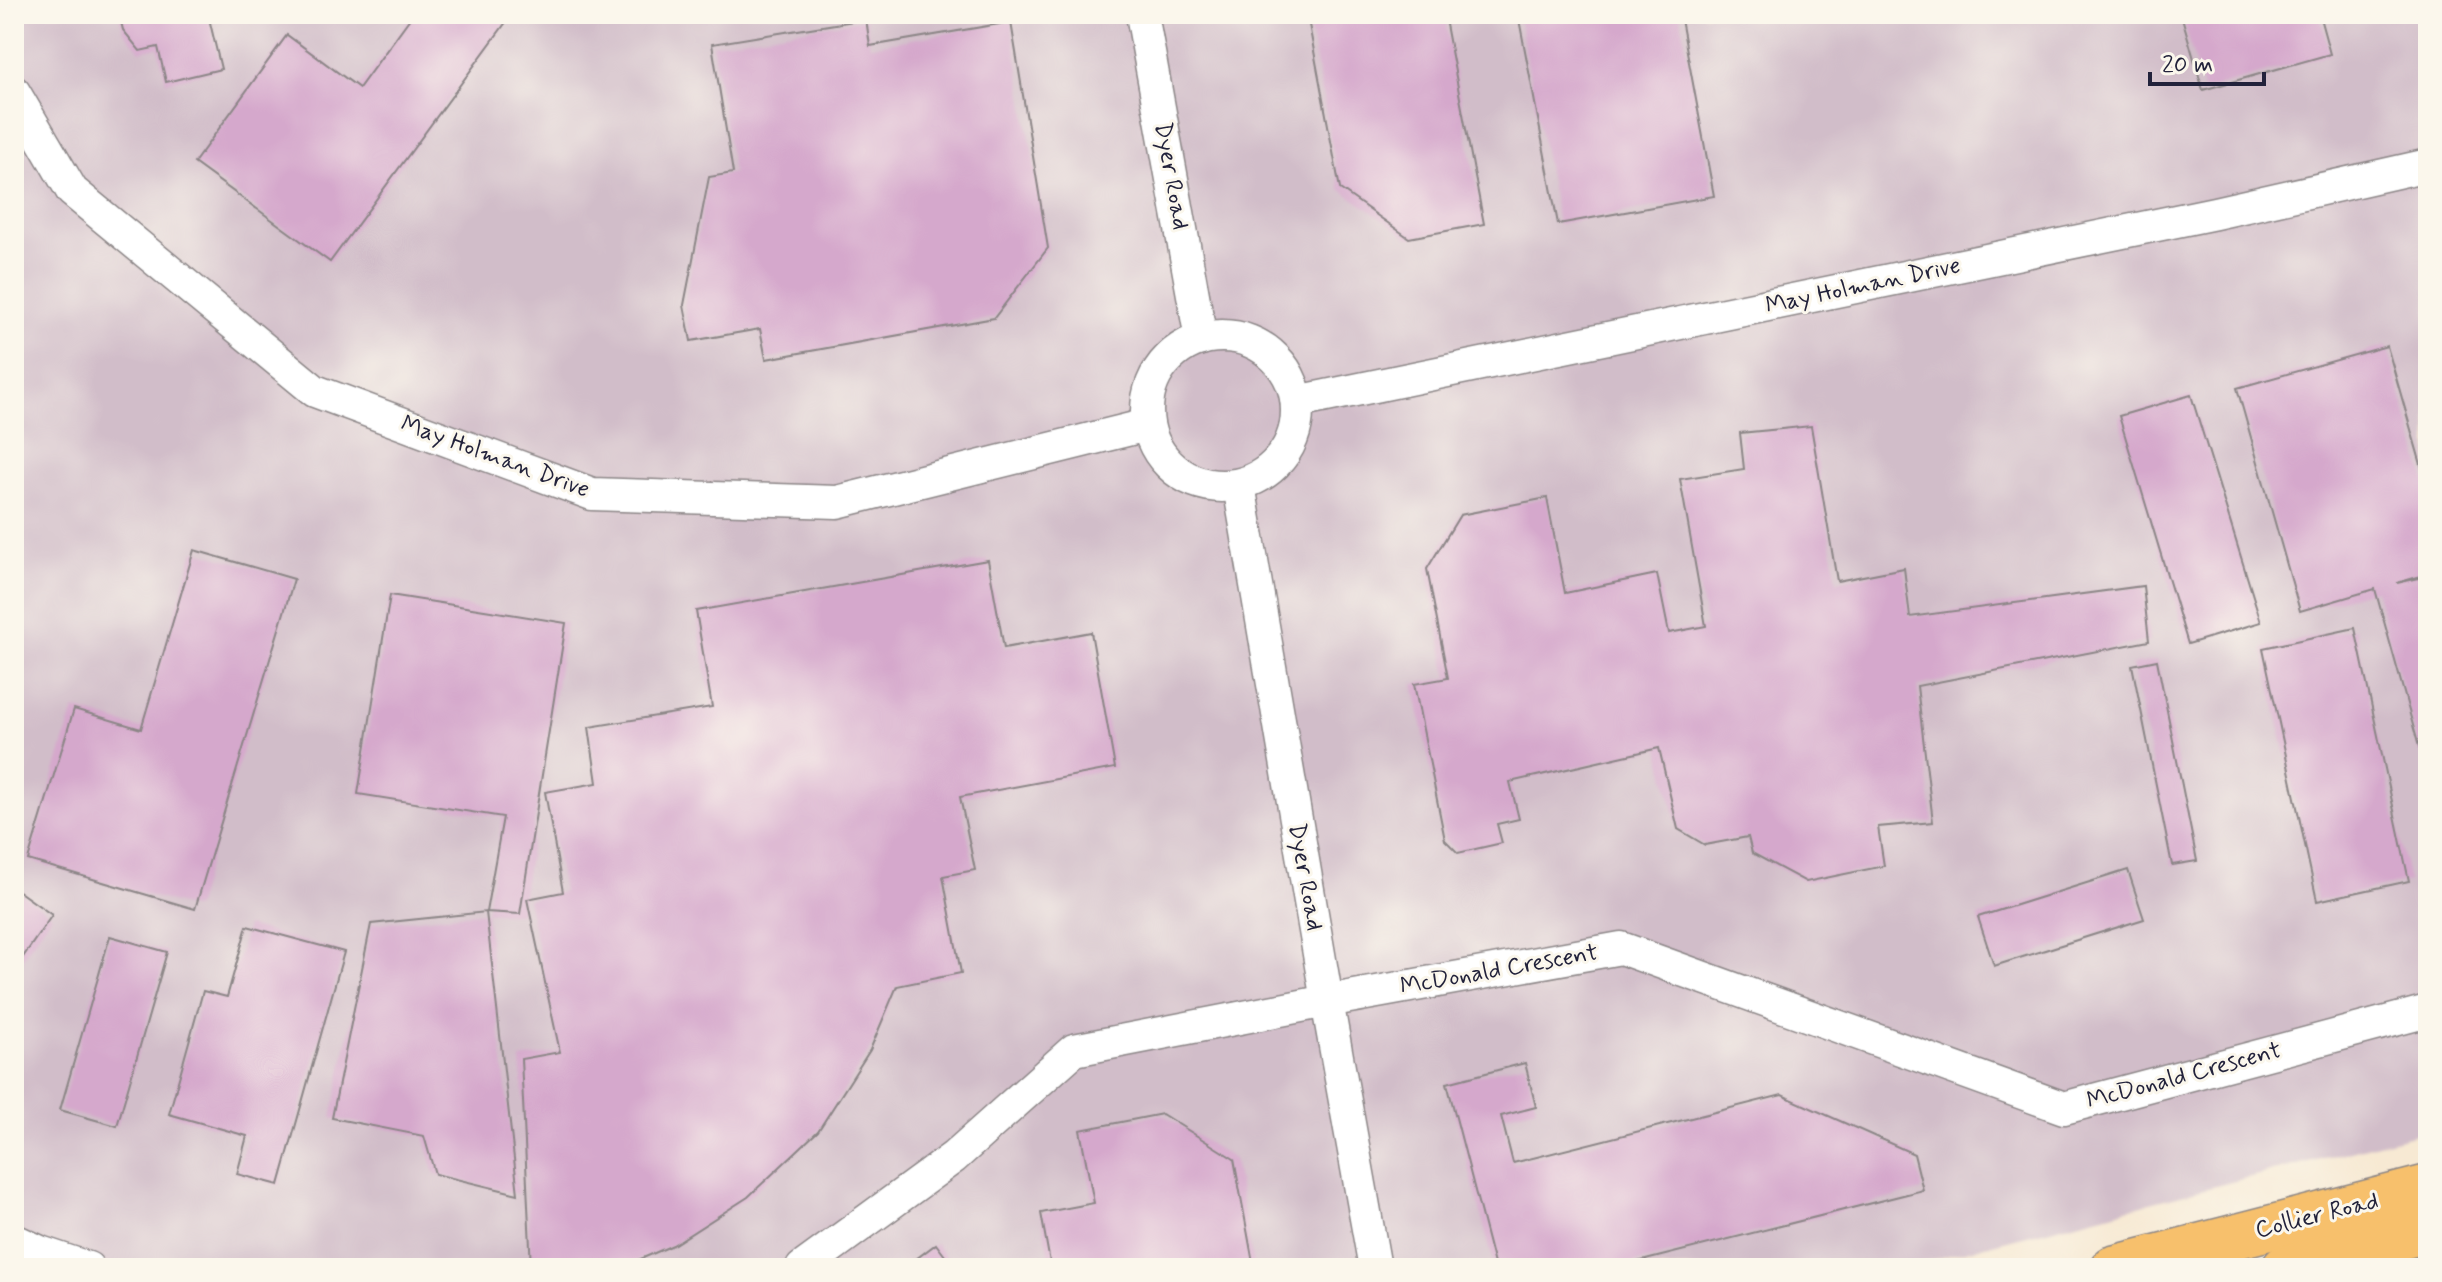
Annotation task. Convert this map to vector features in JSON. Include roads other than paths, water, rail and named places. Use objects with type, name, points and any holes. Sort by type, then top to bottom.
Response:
[{"type":"main road","name":"Collier Road","points":[[2113,1268],[2428,1187]]},
{"type":"main road","name":"Collier Road","points":[[2284,1268],[2428,1230]]},
{"type":"street","name":"Dyer Road","points":[[1142,14],[1201,339]]},
{"type":"street","name":"May Holman Drive","points":[[14,92],[72,191],[315,391],[592,494],[837,502],[1147,425]]},
{"type":"street","name":"May Holman Drive","points":[[1297,402],[2215,213],[2428,165]]},
{"type":"street","points":[[1227,336],[1252,343],[1274,357],[1289,378],[1297,402],[1295,430],[1284,455],[1264,474],[1239,485],[1215,487],[1191,480],[1171,467],[1155,448],[1147,425],[1147,398],[1157,371],[1176,351],[1201,339],[1227,336]]},
{"type":"street","name":"Dyer Road","points":[[1239,485],[1375,1268]]},
{"type":"street","name":"McDonald Crescent","points":[[802,1268],[954,1157],[1074,1050],[1621,948],[2064,1108],[2428,1011]]},
{"type":"street","points":[[14,1240],[88,1268]]}]
